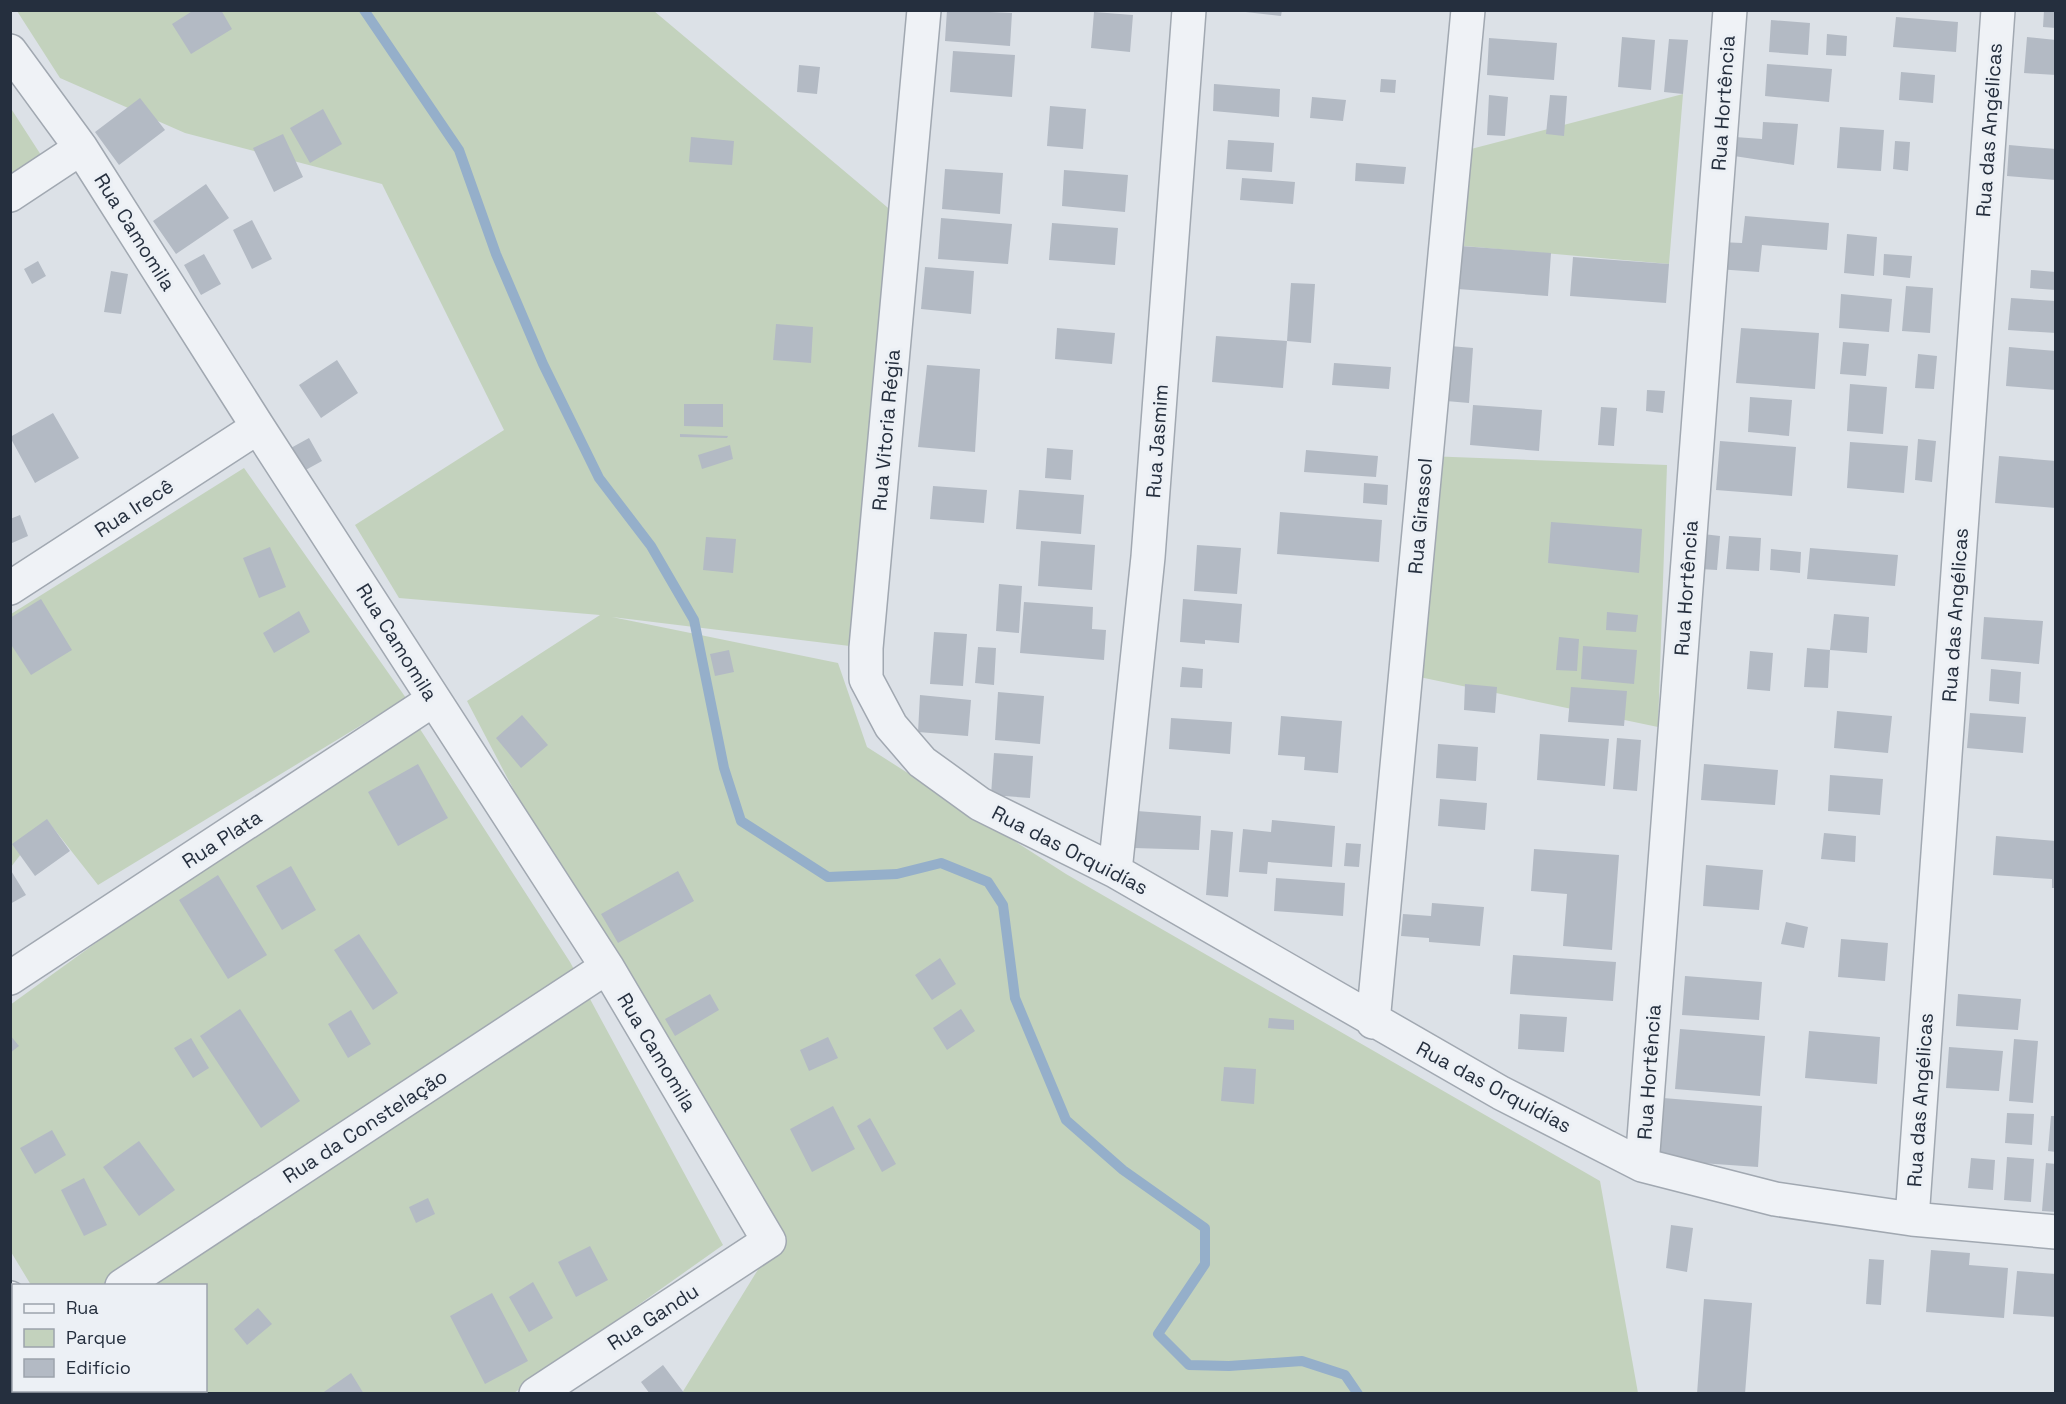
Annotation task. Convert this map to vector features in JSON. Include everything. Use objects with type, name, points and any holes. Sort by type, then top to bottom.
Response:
[{"type":"street","name":"Rua Vitoria Régia","points":[[924,10],[866,648],[866,680],[891,726],[922,762],[980,804]]},
{"type":"street","name":"Rua Jasmim","points":[[1114,871],[1148,557],[1189,10]]},
{"type":"street","name":"Rua Girassol","points":[[1373,1022],[1468,10]]},
{"type":"street","name":"Rua Hortência","points":[[1642,1165],[1730,10]]},
{"type":"street","name":"Rua das Angélicas","points":[[1912,1219],[1998,10]]},
{"type":"street","name":"Rua Camomila","points":[[10,51],[81,147],[258,427],[388,625],[433,700],[607,968],[769,1241]]},
{"type":"street","points":[[10,195],[81,147]]},
{"type":"street","name":"Rua Irecê","points":[[10,588],[258,427]]},
{"type":"street","name":"Rua Plata","points":[[10,978],[433,700]]},
{"type":"street","name":"Rua das Orquidías","points":[[980,804],[1114,871],[1501,1094],[1642,1165],[1775,1199],[1912,1219],[2055,1232]]},
{"type":"street","name":"Rua da Constelação","points":[[125,1284],[607,968]]},
{"type":"street","name":"Rua Gandu","points":[[536,1394],[769,1241]]},
{"type":"green space","points":[[17,11],[654,11],[906,223],[866,648],[612,617],[838,663],[867,747],[1066,874],[1600,1181],[1638,1393],[682,1393],[762,1263],[467,701],[600,615],[399,598],[355,525],[504,430],[382,184],[185,133],[60,78]]},
{"type":"green space","points":[[1683,94],[1669,264],[1464,246],[1471,149]]},
{"type":"green space","points":[[10,107],[50,169],[10,190]]},
{"type":"green space","points":[[1426,456],[1667,465],[1658,727],[1405,674]]},
{"type":"green space","points":[[244,468],[406,698],[98,885],[47,820],[11,867],[11,614]]},
{"type":"green space","points":[[411,715],[570,962],[723,1245],[514,1393],[95,1393],[207,1392],[207,1284],[30,1284],[11,1252],[10,1005]]},
{"type":"building","points":[[194,10],[221,10],[232,29],[191,54],[172,24]]},
{"type":"building","points":[[947,10],[1012,13],[1010,46],[945,41]]},
{"type":"building","points":[[1228,10],[1282,10],[1281,16]]},
{"type":"building","points":[[2044,10],[2056,10],[2056,28],[2043,27]]},
{"type":"building","points":[[1094,12],[1133,15],[1130,52],[1091,48]]},
{"type":"building","points":[[1896,17],[1958,22],[1956,52],[1893,47]]},
{"type":"building","points":[[1771,20],[1810,23],[1808,55],[1769,52]]},
{"type":"building","points":[[1827,34],[1847,36],[1846,56],[1826,55]]},
{"type":"building","points":[[1622,37],[1655,40],[1651,90],[1618,87]]},
{"type":"building","points":[[2027,37],[2056,40],[2056,75],[2024,73]]},
{"type":"building","points":[[1489,38],[1557,43],[1554,80],[1487,75]]},
{"type":"building","points":[[1669,39],[1688,40],[1683,94],[1664,92]]},
{"type":"building","points":[[953,51],[1015,55],[1012,97],[950,92]]},
{"type":"building","points":[[1767,64],[1832,69],[1829,102],[1765,96]]},
{"type":"building","points":[[799,65],[820,67],[817,94],[797,92]]},
{"type":"building","points":[[1901,72],[1935,75],[1933,103],[1899,100]]},
{"type":"building","points":[[1381,79],[1396,80],[1395,93],[1380,92]]},
{"type":"building","points":[[1214,84],[1280,89],[1279,117],[1213,111]]},
{"type":"building","points":[[1489,95],[1508,97],[1505,136],[1487,135]]},
{"type":"building","points":[[1550,95],[1567,96],[1564,136],[1546,134]]},
{"type":"building","points":[[1312,97],[1346,100],[1343,121],[1310,118]]},
{"type":"building","points":[[140,98],[165,130],[119,165],[95,132]]},
{"type":"building","points":[[1050,106],[1086,109],[1083,149],[1047,146]]},
{"type":"building","points":[[323,109],[342,144],[310,163],[290,128]]},
{"type":"building","points":[[1763,122],[1798,124],[1794,165],[1734,156],[1735,137],[1762,139]]},
{"type":"building","points":[[1840,127],[1884,130],[1881,171],[1837,168]]},
{"type":"building","points":[[283,134],[303,177],[274,192],[253,148]]},
{"type":"building","points":[[691,137],[734,141],[732,165],[689,162]]},
{"type":"building","points":[[1228,140],[1274,143],[1272,172],[1226,169]]},
{"type":"building","points":[[1895,141],[1910,142],[1908,171],[1893,169]]},
{"type":"building","points":[[2009,145],[2056,149],[2056,180],[2007,176]]},
{"type":"building","points":[[1356,163],[1406,167],[1404,184],[1355,181]]},
{"type":"building","points":[[945,169],[1003,173],[1000,214],[942,209]]},
{"type":"building","points":[[1064,170],[1128,175],[1125,212],[1062,206]]},
{"type":"building","points":[[1242,178],[1295,182],[1293,204],[1240,200]]},
{"type":"building","points":[[206,184],[229,218],[176,254],[153,221]]},
{"type":"building","points":[[1745,216],[1829,223],[1827,250],[1762,245],[1759,272],[1717,269],[1720,242],[1742,243]]},
{"type":"building","points":[[941,218],[1012,224],[1008,264],[938,259]]},
{"type":"building","points":[[252,220],[272,259],[252,269],[233,230]]},
{"type":"building","points":[[1052,223],[1118,228],[1115,265],[1049,260]]},
{"type":"building","points":[[1847,234],[1877,237],[1874,276],[1844,273]]},
{"type":"building","points":[[1461,246],[1551,253],[1548,296],[1458,289]]},
{"type":"building","points":[[204,254],[221,284],[201,295],[184,265]]},
{"type":"building","points":[[1884,254],[1912,256],[1910,278],[1883,275]]},
{"type":"building","points":[[1573,257],[1669,264],[1666,303],[1570,296]]},
{"type":"building","points":[[38,261],[46,276],[32,284],[24,269]]},
{"type":"building","points":[[925,267],[974,271],[971,314],[921,309]]},
{"type":"building","points":[[2031,270],[2056,272],[2056,290],[2030,288]]},
{"type":"building","points":[[111,271],[128,274],[121,314],[104,312]]},
{"type":"building","points":[[1291,283],[1315,284],[1311,343],[1287,341]]},
{"type":"building","points":[[1906,286],[1933,288],[1930,333],[1902,331]]},
{"type":"building","points":[[1841,294],[1892,299],[1889,332],[1839,328]]},
{"type":"building","points":[[2011,298],[2056,301],[2056,333],[2008,330]]},
{"type":"building","points":[[776,324],[813,327],[811,363],[773,360]]},
{"type":"building","points":[[1057,328],[1115,333],[1112,364],[1055,359]]},
{"type":"building","points":[[1741,328],[1819,333],[1815,389],[1736,383]]},
{"type":"building","points":[[1216,336],[1287,341],[1283,388],[1212,382]]},
{"type":"building","points":[[1843,342],[1869,344],[1866,376],[1840,374]]},
{"type":"building","points":[[1450,346],[1473,348],[1469,403],[1446,401]]},
{"type":"building","points":[[2009,347],[2056,351],[2056,390],[2006,386]]},
{"type":"building","points":[[1918,354],[1937,356],[1934,389],[1915,388]]},
{"type":"building","points":[[337,360],[358,393],[321,418],[299,385]]},
{"type":"building","points":[[1334,363],[1391,367],[1389,389],[1332,385]]},
{"type":"building","points":[[927,365],[980,369],[975,452],[918,447]]},
{"type":"building","points":[[1850,384],[1887,387],[1883,434],[1847,431]]},
{"type":"building","points":[[1647,390],[1665,391],[1663,413],[1646,411]]},
{"type":"building","points":[[1750,397],[1792,400],[1789,436],[1748,432]]},
{"type":"building","points":[[684,404],[723,404],[723,427],[684,426]]},
{"type":"building","points":[[1473,405],[1542,410],[1539,451],[1470,445]]},
{"type":"building","points":[[1601,407],[1617,408],[1614,446],[1598,445]]},
{"type":"building","points":[[53,413],[79,458],[35,483],[10,437]]},
{"type":"building","points":[[680,434],[728,436],[727,438],[680,437]]},
{"type":"building","points":[[309,438],[322,461],[302,472],[289,449]]},
{"type":"building","points":[[1918,439],[1936,441],[1932,482],[1915,480]]},
{"type":"building","points":[[1720,441],[1796,447],[1792,496],[1716,490]]},
{"type":"building","points":[[1850,442],[1908,446],[1904,493],[1847,488]]},
{"type":"building","points":[[730,445],[733,459],[702,469],[698,455]]},
{"type":"building","points":[[1047,448],[1073,450],[1071,480],[1045,478]]},
{"type":"building","points":[[1306,450],[1378,456],[1376,477],[1304,472]]},
{"type":"building","points":[[1999,456],[2056,461],[2056,508],[1995,503]]},
{"type":"building","points":[[1364,483],[1388,485],[1387,505],[1363,503]]},
{"type":"building","points":[[933,486],[987,490],[984,523],[930,519]]},
{"type":"building","points":[[1019,490],[1084,495],[1081,534],[1016,529]]},
{"type":"building","points":[[1280,512],[1382,520],[1379,562],[1277,554]]},
{"type":"building","points":[[20,515],[28,536],[12,543],[10,519]]},
{"type":"building","points":[[1551,522],[1642,529],[1639,573],[1548,563]]},
{"type":"building","points":[[1703,534],[1720,536],[1717,570],[1700,569]]},
{"type":"building","points":[[1729,536],[1761,538],[1759,571],[1726,569]]},
{"type":"building","points":[[706,537],[736,539],[733,573],[703,570]]},
{"type":"building","points":[[1041,541],[1095,545],[1092,590],[1038,586]]},
{"type":"building","points":[[1197,545],[1241,548],[1237,594],[1194,591]]},
{"type":"building","points":[[270,547],[286,587],[259,598],[243,558]]},
{"type":"building","points":[[1810,548],[1898,555],[1895,586],[1807,579]]},
{"type":"building","points":[[1771,549],[1801,552],[1800,573],[1770,570]]},
{"type":"building","points":[[999,584],[1022,586],[1019,633],[996,631]]},
{"type":"building","points":[[41,599],[72,650],[31,675],[10,643],[10,618]]},
{"type":"building","points":[[1183,599],[1242,604],[1239,643],[1205,640],[1205,644],[1180,642]]},
{"type":"building","points":[[1024,602],[1093,607],[1092,629],[1106,630],[1104,660],[1020,653]]},
{"type":"building","points":[[299,611],[310,632],[274,653],[263,633]]},
{"type":"building","points":[[1607,612],[1638,615],[1636,632],[1606,630]]},
{"type":"building","points":[[1834,614],[1869,617],[1867,653],[1830,650]]},
{"type":"building","points":[[1984,617],[2043,621],[2039,664],[1981,659]]},
{"type":"building","points":[[934,632],[967,634],[963,686],[930,684]]},
{"type":"building","points":[[1559,637],[1579,639],[1577,671],[1556,670]]},
{"type":"building","points":[[1583,646],[1637,650],[1634,684],[1581,679]]},
{"type":"building","points":[[978,647],[996,648],[994,685],[975,683]]},
{"type":"building","points":[[1807,648],[1830,650],[1828,688],[1804,687]]},
{"type":"building","points":[[729,650],[734,672],[715,676],[710,654]]},
{"type":"building","points":[[1750,651],[1773,653],[1770,691],[1747,689]]},
{"type":"building","points":[[1182,667],[1203,669],[1202,688],[1180,687]]},
{"type":"building","points":[[1991,669],[2021,672],[2019,704],[1989,701]]},
{"type":"building","points":[[1465,684],[1497,687],[1495,713],[1464,710]]},
{"type":"building","points":[[1571,687],[1627,691],[1624,726],[1568,722]]},
{"type":"building","points":[[998,692],[1044,696],[1040,744],[995,740]]},
{"type":"building","points":[[920,695],[971,700],[968,736],[918,732]]},
{"type":"building","points":[[1837,711],[1892,716],[1888,753],[1834,748]]},
{"type":"building","points":[[1970,713],[2026,717],[2023,753],[1967,748]]},
{"type":"building","points":[[522,715],[548,745],[521,768],[496,738]]},
{"type":"building","points":[[1281,716],[1342,721],[1338,773],[1304,770],[1305,757],[1278,755]]},
{"type":"building","points":[[1171,718],[1232,722],[1230,754],[1169,749]]},
{"type":"building","points":[[1540,734],[1609,739],[1605,786],[1537,780]]},
{"type":"building","points":[[1617,738],[1641,740],[1637,791],[1613,789]]},
{"type":"building","points":[[1438,744],[1478,747],[1476,781],[1436,778]]},
{"type":"building","points":[[994,753],[1033,756],[1030,798],[991,795]]},
{"type":"building","points":[[418,764],[448,818],[398,846],[368,792]]},
{"type":"building","points":[[1704,764],[1778,770],[1775,805],[1701,800]]},
{"type":"building","points":[[1830,775],[1883,779],[1880,815],[1828,811]]},
{"type":"building","points":[[1440,799],[1487,803],[1485,830],[1438,826]]},
{"type":"building","points":[[1137,811],[1201,816],[1199,850],[1134,848]]},
{"type":"building","points":[[47,819],[70,851],[35,876],[12,844]]},
{"type":"building","points":[[1272,820],[1335,826],[1332,867],[1268,862],[1267,874],[1239,872],[1243,829],[1271,832]]},
{"type":"building","points":[[1211,830],[1233,832],[1228,897],[1206,895]]},
{"type":"building","points":[[1824,833],[1856,836],[1855,862],[1821,859]]},
{"type":"building","points":[[1996,836],[2056,841],[2056,888],[2052,888],[2052,879],[1993,875]]},
{"type":"building","points":[[1346,843],[1361,844],[1359,867],[1344,866]]},
{"type":"building","points":[[1534,849],[1619,855],[1612,950],[1563,946],[1567,894],[1531,891]]},
{"type":"building","points":[[1706,865],[1763,870],[1759,910],[1703,906]]},
{"type":"building","points":[[291,866],[316,910],[282,930],[256,886]]},
{"type":"building","points":[[10,869],[26,895],[10,904]]},
{"type":"building","points":[[678,871],[694,901],[618,943],[601,914]]},
{"type":"building","points":[[218,875],[267,955],[228,979],[179,900]]},
{"type":"building","points":[[1276,878],[1345,883],[1343,916],[1274,911]]},
{"type":"building","points":[[1432,903],[1484,907],[1480,946],[1429,942],[1429,938],[1401,936],[1403,914],[1431,916]]},
{"type":"building","points":[[1786,922],[1808,927],[1804,948],[1781,944]]},
{"type":"building","points":[[359,934],[398,993],[373,1010],[334,950]]},
{"type":"building","points":[[1841,939],[1888,943],[1885,981],[1838,977]]},
{"type":"building","points":[[1513,955],[1616,962],[1613,1001],[1510,994]]},
{"type":"building","points":[[940,958],[956,984],[932,1000],[915,975]]},
{"type":"building","points":[[1685,976],[1762,982],[1759,1020],[1682,1015]]},
{"type":"building","points":[[710,994],[719,1010],[675,1036],[665,1019]]},
{"type":"building","points":[[1958,994],[2021,999],[2018,1030],[1956,1026]]},
{"type":"building","points":[[240,1009],[300,1101],[261,1128],[200,1036]]},
{"type":"building","points":[[961,1009],[975,1031],[947,1050],[933,1028]]},
{"type":"building","points":[[351,1010],[371,1044],[348,1058],[328,1024]]},
{"type":"building","points":[[1520,1014],[1567,1017],[1564,1052],[1518,1049]]},
{"type":"building","points":[[1269,1018],[1294,1020],[1294,1030],[1268,1028]]},
{"type":"building","points":[[1680,1029],[1765,1036],[1760,1096],[1675,1089]]},
{"type":"building","points":[[1809,1031],[1880,1037],[1877,1084],[1805,1078]]},
{"type":"building","points":[[10,1035],[19,1046],[10,1053]]},
{"type":"building","points":[[828,1037],[838,1058],[809,1071],[800,1050]]},
{"type":"building","points":[[191,1038],[209,1068],[193,1078],[174,1048]]},
{"type":"building","points":[[2014,1039],[2038,1041],[2033,1103],[2009,1101]]},
{"type":"building","points":[[1949,1047],[2003,1051],[1999,1091],[1946,1088]]},
{"type":"building","points":[[1224,1067],[1256,1069],[1254,1104],[1221,1101]]},
{"type":"building","points":[[1663,1098],[1762,1106],[1758,1167],[1658,1160]]},
{"type":"building","points":[[833,1106],[855,1149],[812,1172],[790,1129]]},
{"type":"building","points":[[2007,1113],[2034,1114],[2032,1145],[2005,1143]]},
{"type":"building","points":[[2051,1116],[2056,1116],[2056,1152],[2048,1151]]},
{"type":"building","points":[[870,1118],[896,1164],[882,1172],[857,1126]]},
{"type":"building","points":[[52,1130],[66,1155],[35,1174],[20,1148]]},
{"type":"building","points":[[139,1141],[175,1190],[139,1216],[103,1167]]},
{"type":"building","points":[[2007,1157],[2034,1159],[2031,1202],[2004,1200]]},
{"type":"building","points":[[1971,1158],[1995,1160],[1993,1190],[1968,1188]]},
{"type":"building","points":[[2046,1163],[2056,1164],[2056,1212],[2042,1211]]},
{"type":"building","points":[[84,1178],[107,1225],[84,1236],[61,1190]]},
{"type":"building","points":[[428,1198],[435,1214],[416,1223],[409,1207]]},
{"type":"building","points":[[1671,1225],[1693,1228],[1687,1272],[1666,1268]]},
{"type":"building","points":[[590,1246],[608,1280],[576,1297],[558,1262]]},
{"type":"building","points":[[1931,1250],[1970,1253],[1969,1265],[2008,1268],[2004,1318],[1926,1312]]},
{"type":"building","points":[[1869,1259],[1884,1260],[1881,1305],[1866,1304]]},
{"type":"building","points":[[2017,1271],[2056,1274],[2056,1317],[2013,1314]]},
{"type":"building","points":[[533,1282],[553,1318],[529,1332],[509,1297]]},
{"type":"building","points":[[492,1293],[528,1361],[485,1384],[450,1316]]},
{"type":"building","points":[[1704,1299],[1752,1303],[1745,1394],[1697,1394]]},
{"type":"building","points":[[258,1308],[272,1324],[247,1345],[234,1329]]},
{"type":"building","points":[[663,1365],[685,1394],[650,1394],[641,1382]]},
{"type":"building","points":[[351,1373],[364,1394],[321,1394]]},
{"type":"building","points":[[102,1392],[164,1392],[164,1394],[103,1394]]},
{"type":"waterway","points":[[364,10],[459,150],[496,254],[543,364],[599,478],[651,546],[694,620],[724,768],[741,821],[828,877],[897,874],[941,863],[988,882],[1003,905],[1015,998],[1066,1120],[1123,1170],[1205,1228],[1205,1264],[1158,1334],[1189,1365],[1229,1366],[1302,1361],[1345,1375],[1358,1394]]}]
